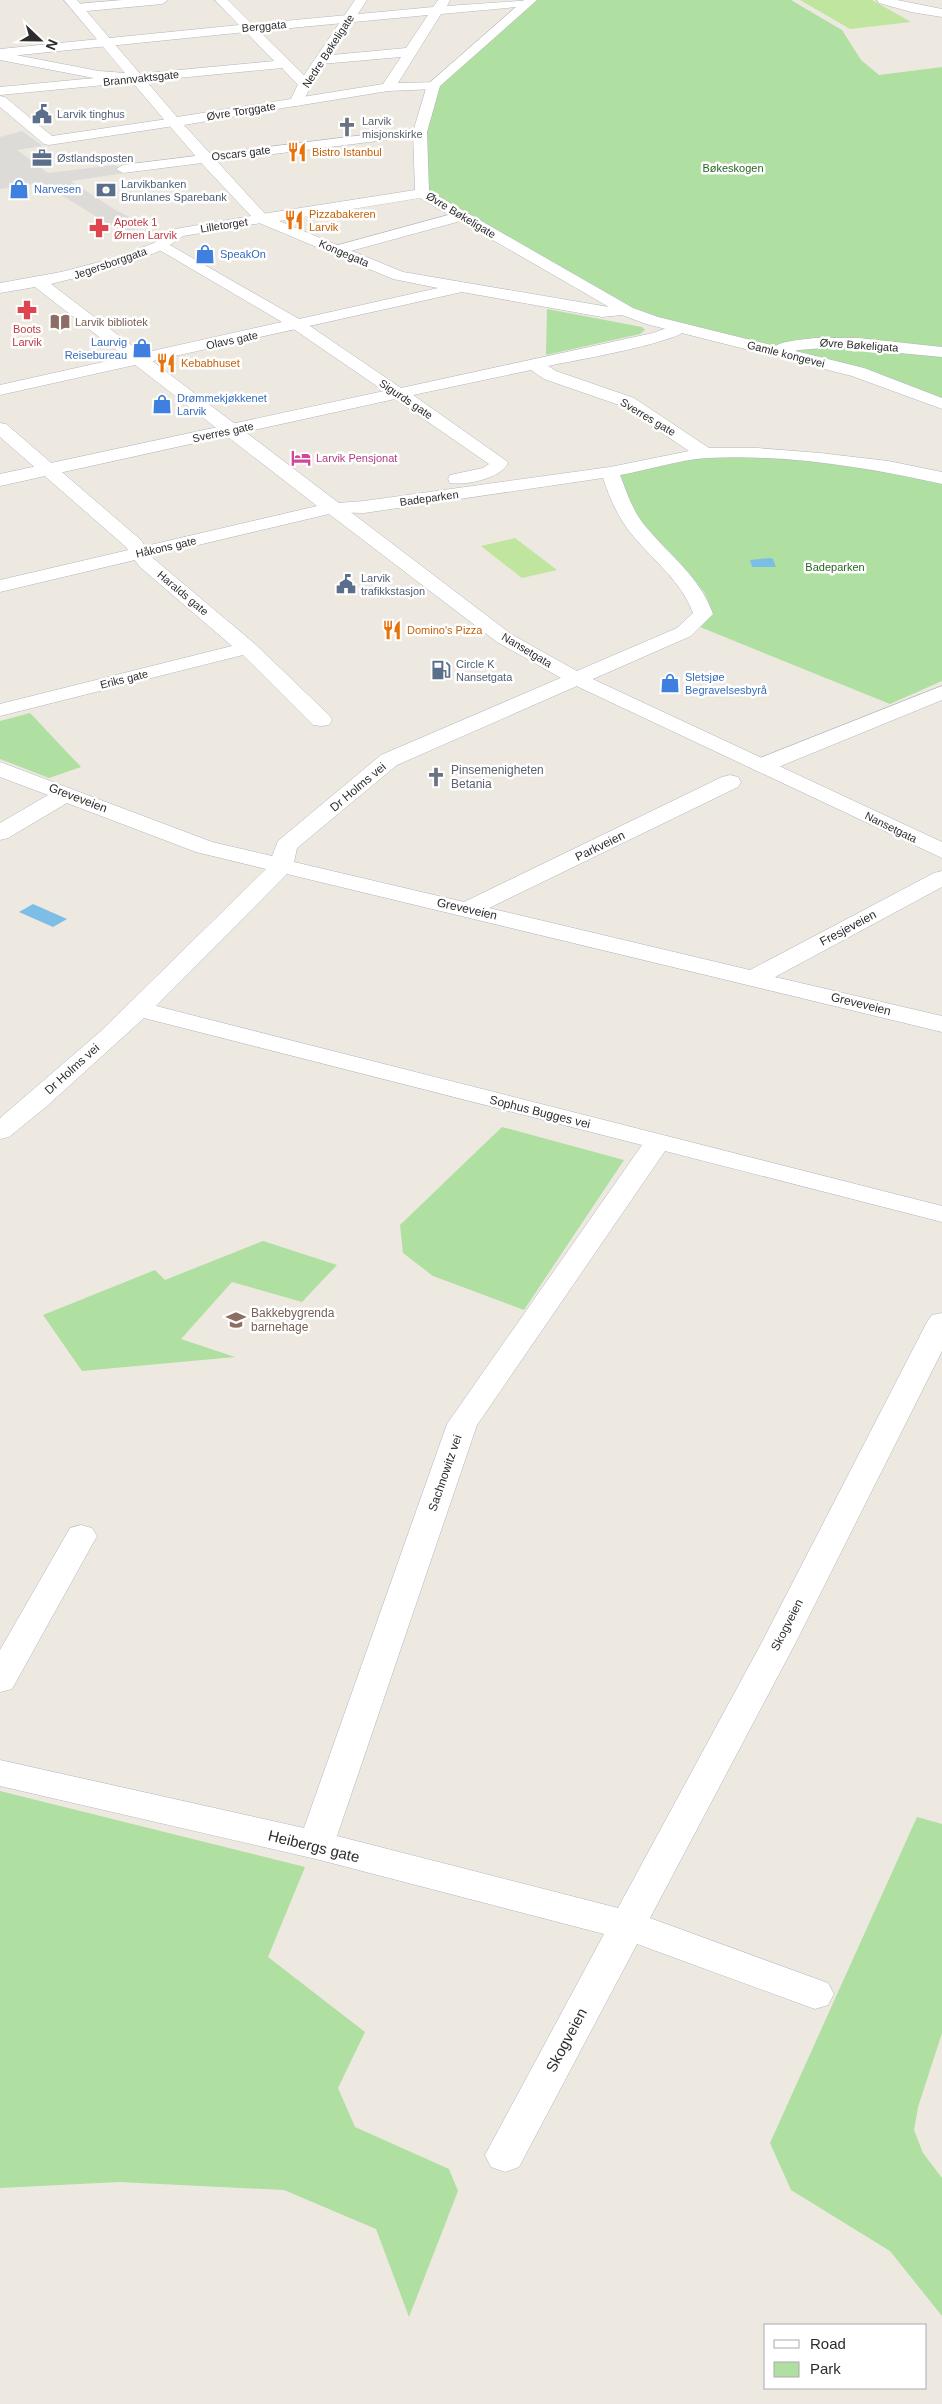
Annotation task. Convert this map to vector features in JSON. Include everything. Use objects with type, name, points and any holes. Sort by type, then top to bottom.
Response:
[{"type":"street","points":[[73,4],[162,0]]},
{"type":"street","points":[[221,0],[305,84]]},
{"type":"street","name":"Nedre Bøkeligate","points":[[296,102],[305,84],[361,0]]},
{"type":"street","points":[[883,0],[911,8],[941,13]]},
{"type":"street","points":[[434,86],[529,1]]},
{"type":"street","name":"Berggata","points":[[0,55],[104,41],[348,18],[441,5],[529,1]]},
{"type":"street","name":"Kongegata","points":[[73,4],[204,158],[262,218],[399,276],[602,312],[627,311]]},
{"type":"street","points":[[388,87],[441,5]]},
{"type":"street","points":[[321,60],[410,52]]},
{"type":"street","points":[[0,55],[100,75],[137,78]]},
{"type":"street","name":"Brannvaktsgate","points":[[0,91],[283,64]]},
{"type":"street","name":"Øvre Torggate","points":[[0,100],[49,140],[174,122],[388,87],[434,86]]},
{"type":"street","name":"Øvre Bøkeligate","points":[[434,86],[420,132],[422,193],[606,301],[627,311]]},
{"type":"street","name":"Oscars gate","points":[[123,169],[420,132]]},
{"type":"street","name":"Lilletorget","points":[[161,245],[171,235],[180,232],[422,193]]},
{"type":"street","points":[[336,250],[463,216]]},
{"type":"street","name":"Jegersborggata","points":[[0,288],[83,274],[161,245]]},
{"type":"street","name":"Sigurds gate","points":[[161,245],[298,325],[499,462],[498,466],[489,472],[349,502],[332,508]]},
{"type":"street","name":"Nansetgata","points":[[39,282],[504,638],[578,679],[942,851]]},
{"type":"street","name":"Olavs gate","points":[[0,390],[463,287]]},
{"type":"street","name":"Gamle kongevei","points":[[627,311],[681,328],[858,372],[942,404]]},
{"type":"street","name":"Sverres gate","points":[[0,480],[658,337],[681,328]]},
{"type":"street","name":"Øvre Bøkeligata","points":[[778,351],[794,345],[818,342],[942,352]]},
{"type":"street","name":"Sverres gate","points":[[534,364],[550,375],[628,402],[705,453]]},
{"type":"street","name":"Haralds gate","points":[[0,428],[134,544],[147,563],[248,648],[321,720]]},
{"type":"street","name":"Badeparken","points":[[332,508],[364,507],[610,472],[705,453],[757,453],[820,458],[888,466],[942,478]]},
{"type":"street","name":"Dr Holms vei","points":[[0,1131],[24,1112],[139,1009],[282,866],[286,846],[390,760],[684,632],[702,614],[699,600],[681,576],[639,531],[618,498],[610,472]]},
{"type":"street","name":"Håkons gate","points":[[0,586],[332,508]]},
{"type":"street","name":"Eriks gate","points":[[2,707],[248,648]]},
{"type":"street","points":[[763,765],[942,692]]},
{"type":"street","name":"Greveveien","points":[[0,769],[204,846],[942,1024]]},
{"type":"street","name":"Parkveien","points":[[469,909],[730,782]]},
{"type":"street","points":[[0,833],[66,794]]},
{"type":"street","name":"Fresjeveien","points":[[754,978],[942,878]]},
{"type":"street","name":"Sophus Bugges vei","points":[[139,1009],[942,1214]]},
{"type":"street","name":"Sachnowitz vei","points":[[316,1846],[462,1424],[657,1142]]},
{"type":"street","name":"Skogveien","points":[[505,2155],[779,1642],[942,1322]]},
{"type":"street","points":[[0,1680],[81,1536]]},
{"type":"street","name":"Heibergs gate","points":[[0,1773],[316,1846],[627,1925]]},
{"type":"street","points":[[627,1925],[815,1994]]},
{"type":"green space","name":"Bøkeskogen","points":[[531,0],[791,0],[842,30],[861,60],[879,75],[942,67],[942,404],[858,372],[652,321],[422,193],[419,147],[434,85]]},
{"type":"green space","points":[[800,0],[872,0],[911,22],[850,29]]},
{"type":"green space","points":[[547,309],[642,327],[645,330],[640,334],[546,355]]},
{"type":"green space","name":"Badeparken","points":[[699,456],[829,459],[942,481],[942,681],[890,704],[700,627],[711,608],[704,592],[680,563],[620,501],[613,480],[621,472]]},
{"type":"green space","points":[[515,538],[557,570],[522,578],[481,546]]},
{"type":"green space","points":[[30,713],[81,767],[49,778],[0,759],[0,721]]},
{"type":"green space","points":[[502,1127],[624,1160],[524,1310],[433,1276],[403,1253],[400,1225]]},
{"type":"green space","points":[[263,1241],[337,1265],[302,1302],[232,1282],[181,1339],[235,1357],[82,1371],[43,1315],[155,1270],[165,1280]]},
{"type":"green space","points":[[0,1791],[305,1867],[268,1957],[365,2032],[338,2088],[355,2127],[449,2169],[458,2191],[409,2317],[376,2229],[284,2190],[119,2182],[0,2188]]},
{"type":"green space","points":[[917,1817],[942,1824],[942,2033],[918,2107],[914,2130],[923,2153],[942,2178],[942,2316],[890,2251],[791,2190],[770,2143]]},
{"type":"shaded area","points":[[22,131],[43,146],[17,150],[48,173],[115,165],[125,173],[71,181],[114,209],[143,224],[152,225],[122,232],[41,183],[0,189],[0,137]]},
{"type":"water","points":[[773,559],[776,567],[752,567],[750,560]]},
{"type":"water","points":[[33,904],[67,919],[53,927],[19,912]]},
{"type":"place","name":"Larvik tinghus","points":[[42,114]]},
{"type":"place","name":"Larvik misjonskirke","points":[[347,127]]},
{"type":"place","name":"Bistro Istanbul","points":[[297,152]]},
{"type":"place","name":"Østlandsposten","points":[[42,158]]},
{"type":"place","name":"Narvesen","points":[[19,189]]},
{"type":"place","name":"Larvikbanken Brunlanes Sparebank","points":[[106,190]]},
{"type":"place","name":"Pizzabakeren Larvik","points":[[294,220]]},
{"type":"place","name":"Apotek 1 Ørnen Larvik","points":[[99,228]]},
{"type":"place","name":"SpeakOn","points":[[205,254]]},
{"type":"place","name":"Boots Larvik","points":[[27,310]]},
{"type":"place","name":"Larvik bibliotek","points":[[60,322]]},
{"type":"place","name":"Laurvig Reisebureau","points":[[142,348]]},
{"type":"place","name":"Kebabhuset","points":[[166,363]]},
{"type":"place","name":"Drømmekjøkkenet Larvik","points":[[162,404]]},
{"type":"place","name":"Larvik Pensjonat","points":[[301,458]]},
{"type":"place","name":"Larvik trafikkstasjon","points":[[346,584]]},
{"type":"place","name":"Domino's Pizza","points":[[392,630]]},
{"type":"place","name":"Circle K Nansetgata","points":[[441,670]]},
{"type":"place","name":"Sletsjøe Begravelsesbyrå","points":[[670,683]]},
{"type":"place","name":"Pinsemenigheten Betania","points":[[436,777]]},
{"type":"place","name":"Bakkebygrenda barnehage","points":[[236,1320]]}]
